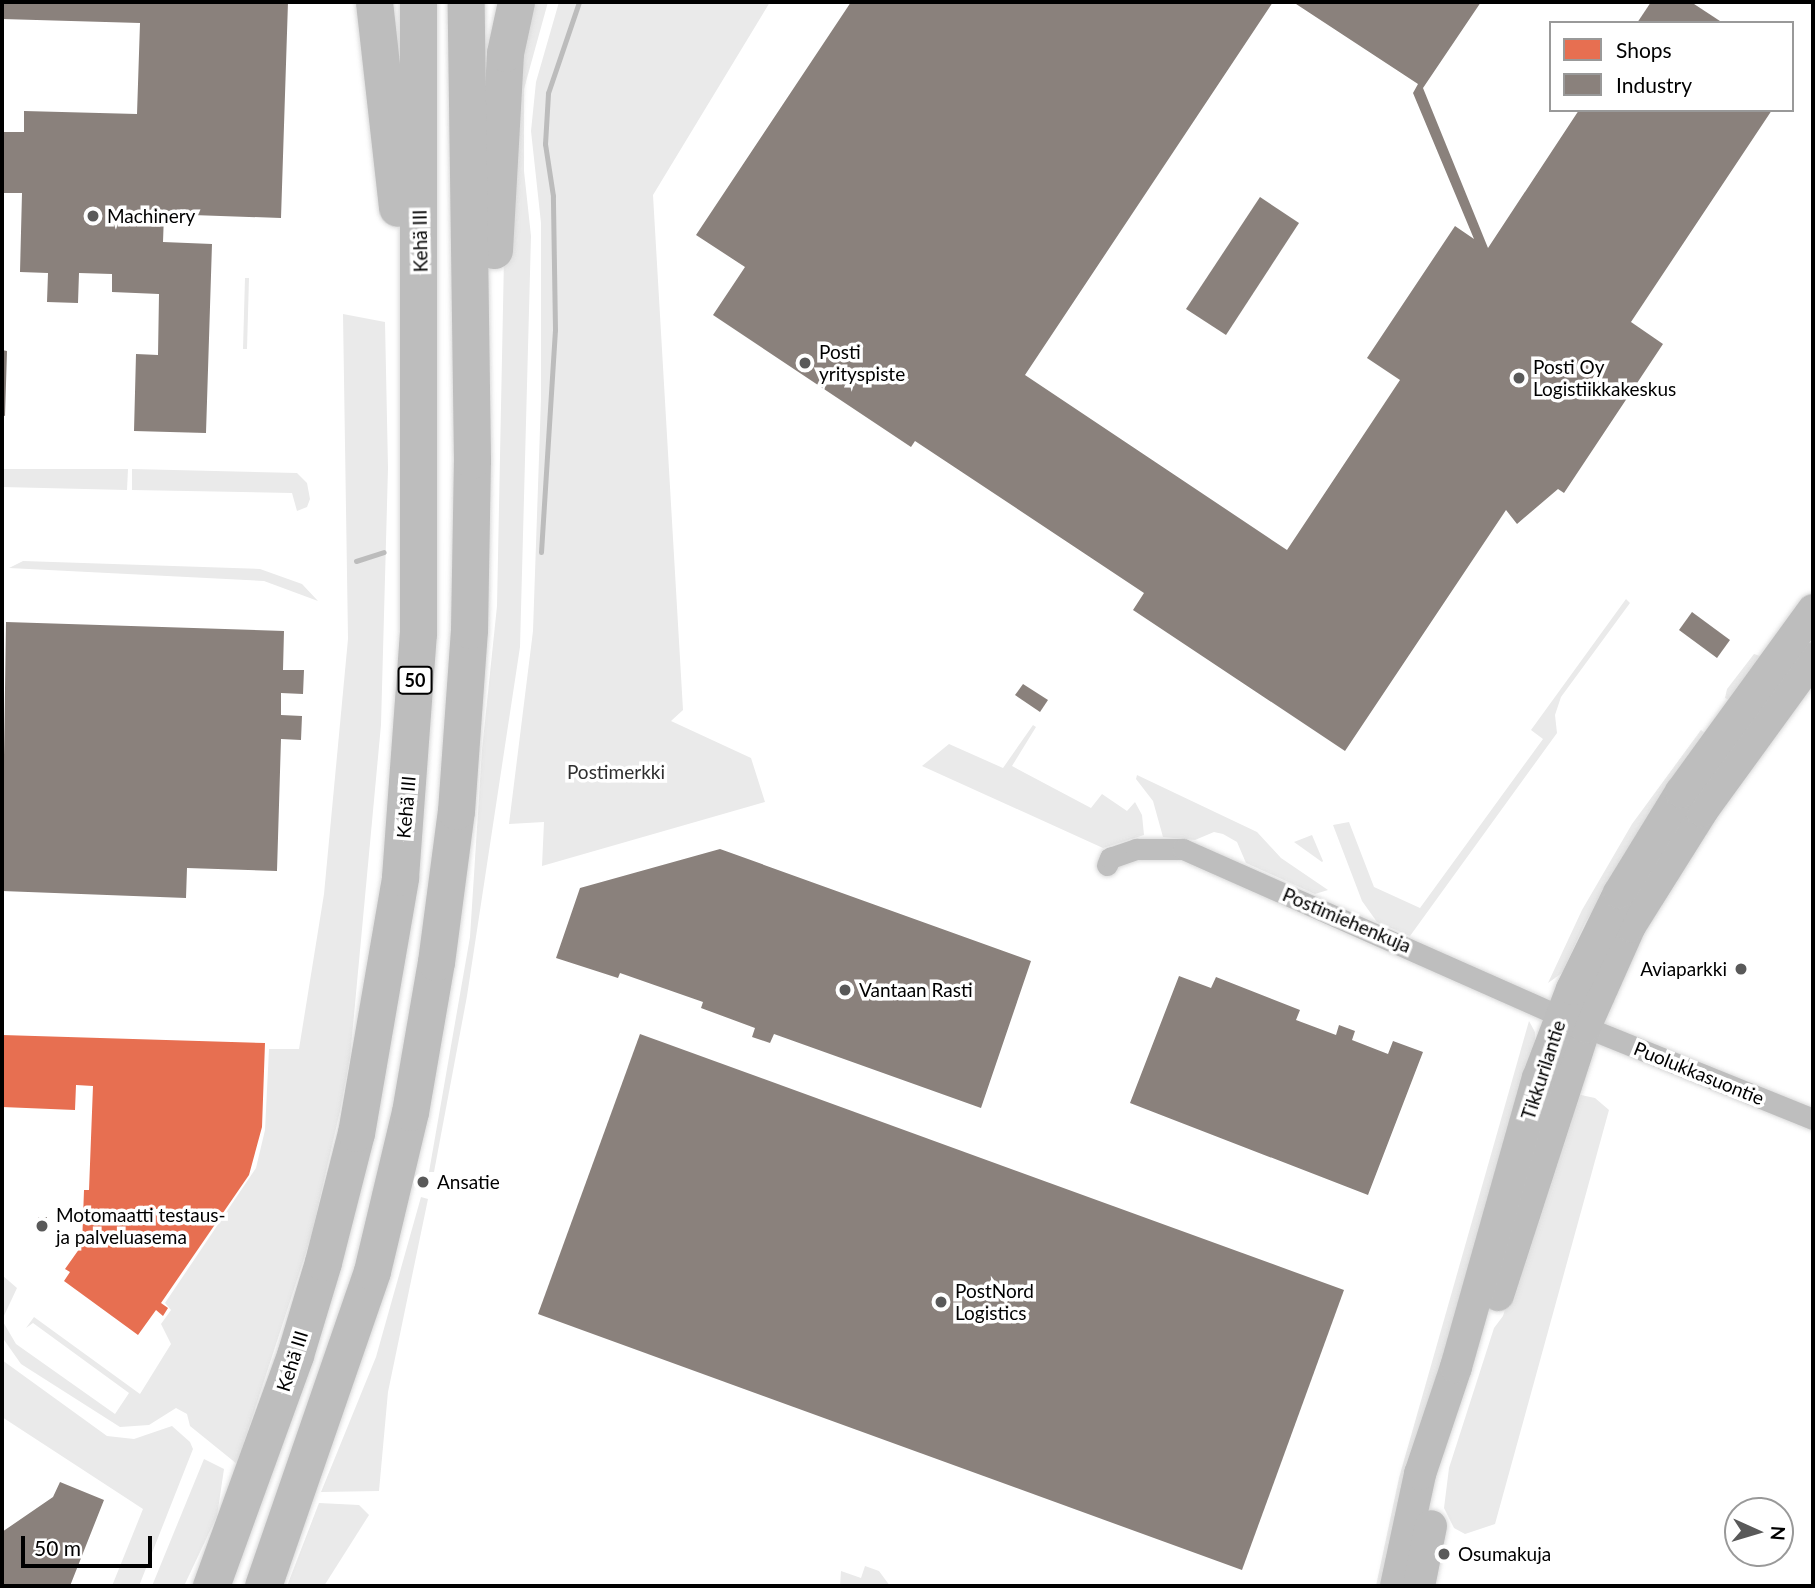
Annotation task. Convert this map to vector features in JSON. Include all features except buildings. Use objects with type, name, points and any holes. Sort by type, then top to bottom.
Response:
[{"type":"highway","points":[[374,2],[396,193],[400,304],[421,417]]},
{"type":"highway","name":"Kehä III","points":[[212,1586],[266,1440],[323,1262],[356,1133],[391,943],[407,811],[418,634],[421,417],[418,2]]},
{"type":"highway","points":[[263,1586],[312,1456],[372,1271],[410,1112],[436,962],[464,722],[472,460],[466,2]]},
{"type":"highway","points":[[472,460],[492,312],[496,151],[505,53],[516,2]]},
{"type":"main road","name":"Tikkurilantie","points":[[1396,1586],[1420,1474],[1619,893],[1681,792],[1813,610]]},
{"type":"main road","name":"Tikkurilantie","points":[[1419,1586],[1452,1438],[1573,1022],[1662,872],[1813,658]]},
{"type":"street","name":"Postimiehenkuja","points":[[1107,865],[1110,858],[1136,849],[1183,849],[1573,1022]]},
{"type":"street","name":"Puolukkasuontie","points":[[1573,1022],[1813,1119]]},
{"type":"green space","points":[[527,2],[548,2],[524,89],[524,171],[531,236],[520,647],[467,996],[434,1172],[429,1172],[470,937],[482,750],[497,606],[505,208]]},
{"type":"green space","name":"Postimerkki","points":[[559,2],[770,2],[653,195],[683,710],[671,721],[751,758],[765,802],[542,866],[544,822],[509,824],[533,631],[541,399],[541,223],[531,131],[536,82]]},
{"type":"green space","points":[[245,278],[249,278],[247,349],[243,349]]},
{"type":"green space","points":[[343,314],[385,322],[388,468],[381,725],[350,1058],[311,1237],[237,1464],[190,1426],[187,1414],[176,1408],[149,1425],[120,1427],[21,1364],[2,1337],[2,1320],[16,1344],[115,1414],[129,1393],[33,1323],[26,1328],[34,1317],[140,1394],[171,1344],[161,1324],[171,1310],[165,1303],[256,1168],[265,1130],[269,1049],[299,1049],[324,894],[348,639]]},
{"type":"green space","points":[[2,469],[128,469],[127,490],[2,487]]},
{"type":"green space","points":[[132,469],[297,473],[307,483],[310,499],[307,507],[297,511],[292,493],[132,490]]},
{"type":"green space","points":[[23,561],[260,569],[302,584],[318,601],[264,581],[9,568]]},
{"type":"green space","points":[[1626,599],[1630,603],[1561,697],[1555,715],[1557,733],[1410,936],[1377,922],[1362,901],[1333,825],[1349,822],[1374,887],[1420,908],[1543,739],[1531,730]]},
{"type":"green space","points":[[1754,654],[1768,659],[1730,700],[1725,698],[1727,689]]},
{"type":"green space","points":[[1033,725],[1036,727],[1012,766],[1091,808],[1102,794],[1127,811],[1135,802],[1142,815],[1144,835],[1103,848],[922,766],[949,744],[1003,768]]},
{"type":"green space","points":[[1701,730],[1706,734],[1585,923],[1562,973],[1548,983],[1582,910],[1632,824]]},
{"type":"green space","points":[[1137,775],[1257,832],[1281,858],[1328,890],[1315,894],[1246,863],[1237,842],[1223,834],[1214,832],[1195,840],[1163,837],[1153,801],[1136,779]]},
{"type":"green space","points":[[1312,835],[1323,861],[1322,862],[1294,842]]},
{"type":"green space","points":[[1529,1021],[1535,1032],[1535,1053],[1386,1586],[1376,1586],[1399,1478]]},
{"type":"green space","points":[[1581,1095],[1595,1098],[1609,1110],[1495,1524],[1465,1534],[1454,1528],[1444,1508],[1449,1468],[1494,1328],[1503,1316],[1570,1099]]},
{"type":"green space","points":[[421,1197],[428,1199],[388,1392],[379,1491],[321,1492],[376,1357]]},
{"type":"green space","points":[[2,1275],[17,1288],[2,1320]]},
{"type":"green space","points":[[2,1360],[107,1436],[134,1439],[172,1426],[190,1442],[193,1449],[139,1586],[112,1586],[143,1509],[2,1417]]},
{"type":"green space","points":[[204,1459],[224,1469],[217,1516],[184,1586],[152,1586]]},
{"type":"green space","points":[[319,1503],[359,1505],[369,1515],[324,1586],[287,1586]]},
{"type":"green space","points":[[865,1566],[879,1571],[890,1586],[840,1586],[841,1571],[861,1578]]},
{"type":"waterway","points":[[541,552],[555,330],[553,196],[545,144],[548,93],[579,2]]},
{"type":"waterway","points":[[356,561],[384,552]]},
{"type":"place","name":"Machinery","points":[[93,216]]},
{"type":"place","name":"Posti yrityspiste","points":[[805,363]]},
{"type":"place","name":"Posti Oy Logistiikkakeskus","points":[[1519,378]]},
{"type":"place","name":"Aviaparkki","points":[[1741,969]]},
{"type":"place","name":"Vantaan Rasti","points":[[845,990]]},
{"type":"place","name":"Ansatie","points":[[423,1182]]},
{"type":"place","name":"Motomaatti testaus- ja palveluasema","points":[[42,1226]]},
{"type":"place","name":"PostNord Logistics","points":[[941,1302]]},
{"type":"place","name":"Osumakuja","points":[[1444,1554]]}]
